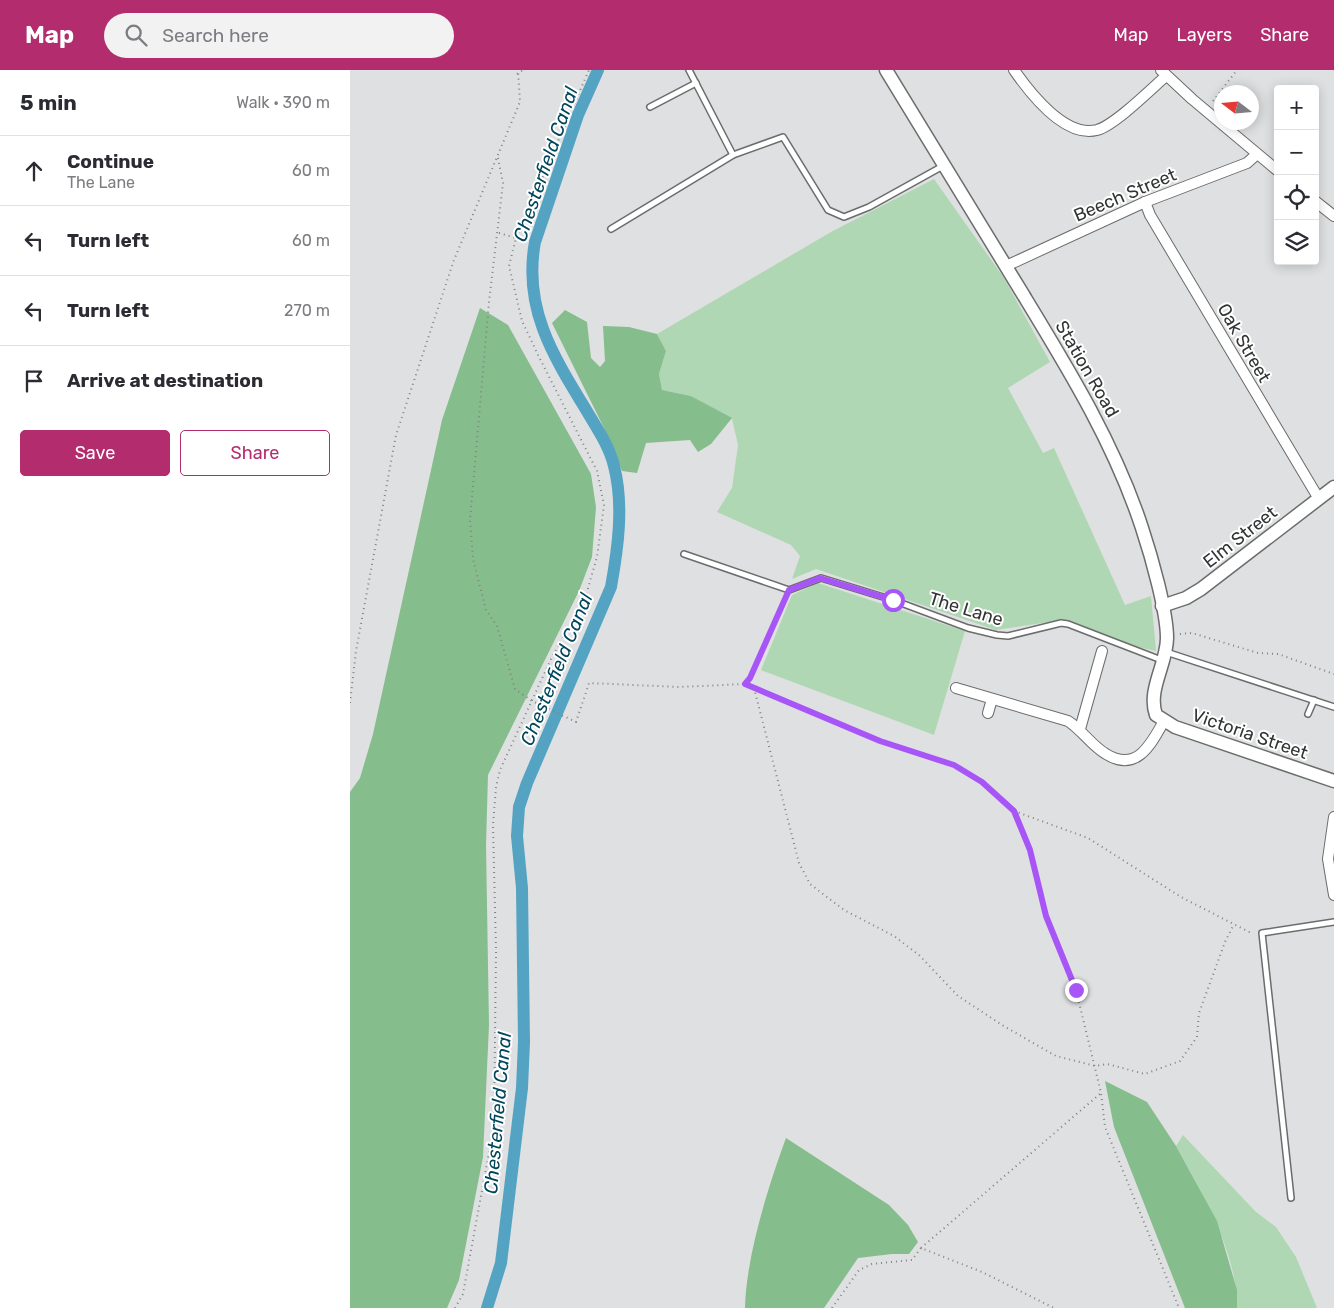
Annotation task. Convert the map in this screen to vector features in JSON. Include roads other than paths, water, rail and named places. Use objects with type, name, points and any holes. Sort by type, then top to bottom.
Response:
[{"type":"street","name":"Station Road","points":[[886,70],[943,166],[1006,266],[1106,437],[1142,528],[1162,606],[1167,636],[1165,656],[1153,701],[1160,718]]},
{"type":"street","points":[[1014,70],[1054,116],[1068,125],[1083,130],[1096,130],[1108,125],[1164,73],[1274,168]]},
{"type":"street","name":"Beech Street","points":[[1006,266],[1145,202],[1247,163],[1257,154]]},
{"type":"street","name":"Oak Street","points":[[1145,202],[1160,232],[1319,499]]},
{"type":"street","points":[[1319,204],[1334,216]]},
{"type":"street","name":"Elm Street","points":[[1162,606],[1186,598],[1201,589],[1334,487]]},
{"type":"street","points":[[1080,729],[1102,651]]},
{"type":"street","points":[[956,688],[1068,721],[1080,729],[1105,754],[1118,758],[1129,759],[1140,756],[1149,748],[1160,718]]},
{"type":"street","points":[[988,713],[992,699]]},
{"type":"street","name":"Victoria Street","points":[[1160,718],[1334,781]]},
{"type":"street","points":[[1334,817],[1328,859],[1334,895]]},
{"type":"lane","points":[[689,70],[733,155]]},
{"type":"lane","points":[[650,107],[696,83]]},
{"type":"lane","points":[[611,229],[733,155],[783,136],[828,210],[844,217],[869,207],[943,166]]},
{"type":"lane","name":"The Lane","points":[[684,554],[789,590],[820,578],[893,600],[968,628],[997,635],[1008,636],[1061,623],[1117,641],[1142,654],[1165,656],[1334,707]]},
{"type":"lane","points":[[1308,714],[1314,700]]},
{"type":"lane","points":[[1291,1198],[1262,934],[1334,922]]},
{"type":"waterway","name":"Chesterfield Canal","points":[[487,1308],[501,1263],[522,1088],[524,1042],[522,888],[517,836],[519,807],[527,783],[611,587],[618,542],[619,496],[612,458],[602,436],[562,368],[543,329],[533,288],[532,266],[535,242],[578,115],[598,70]]}]
